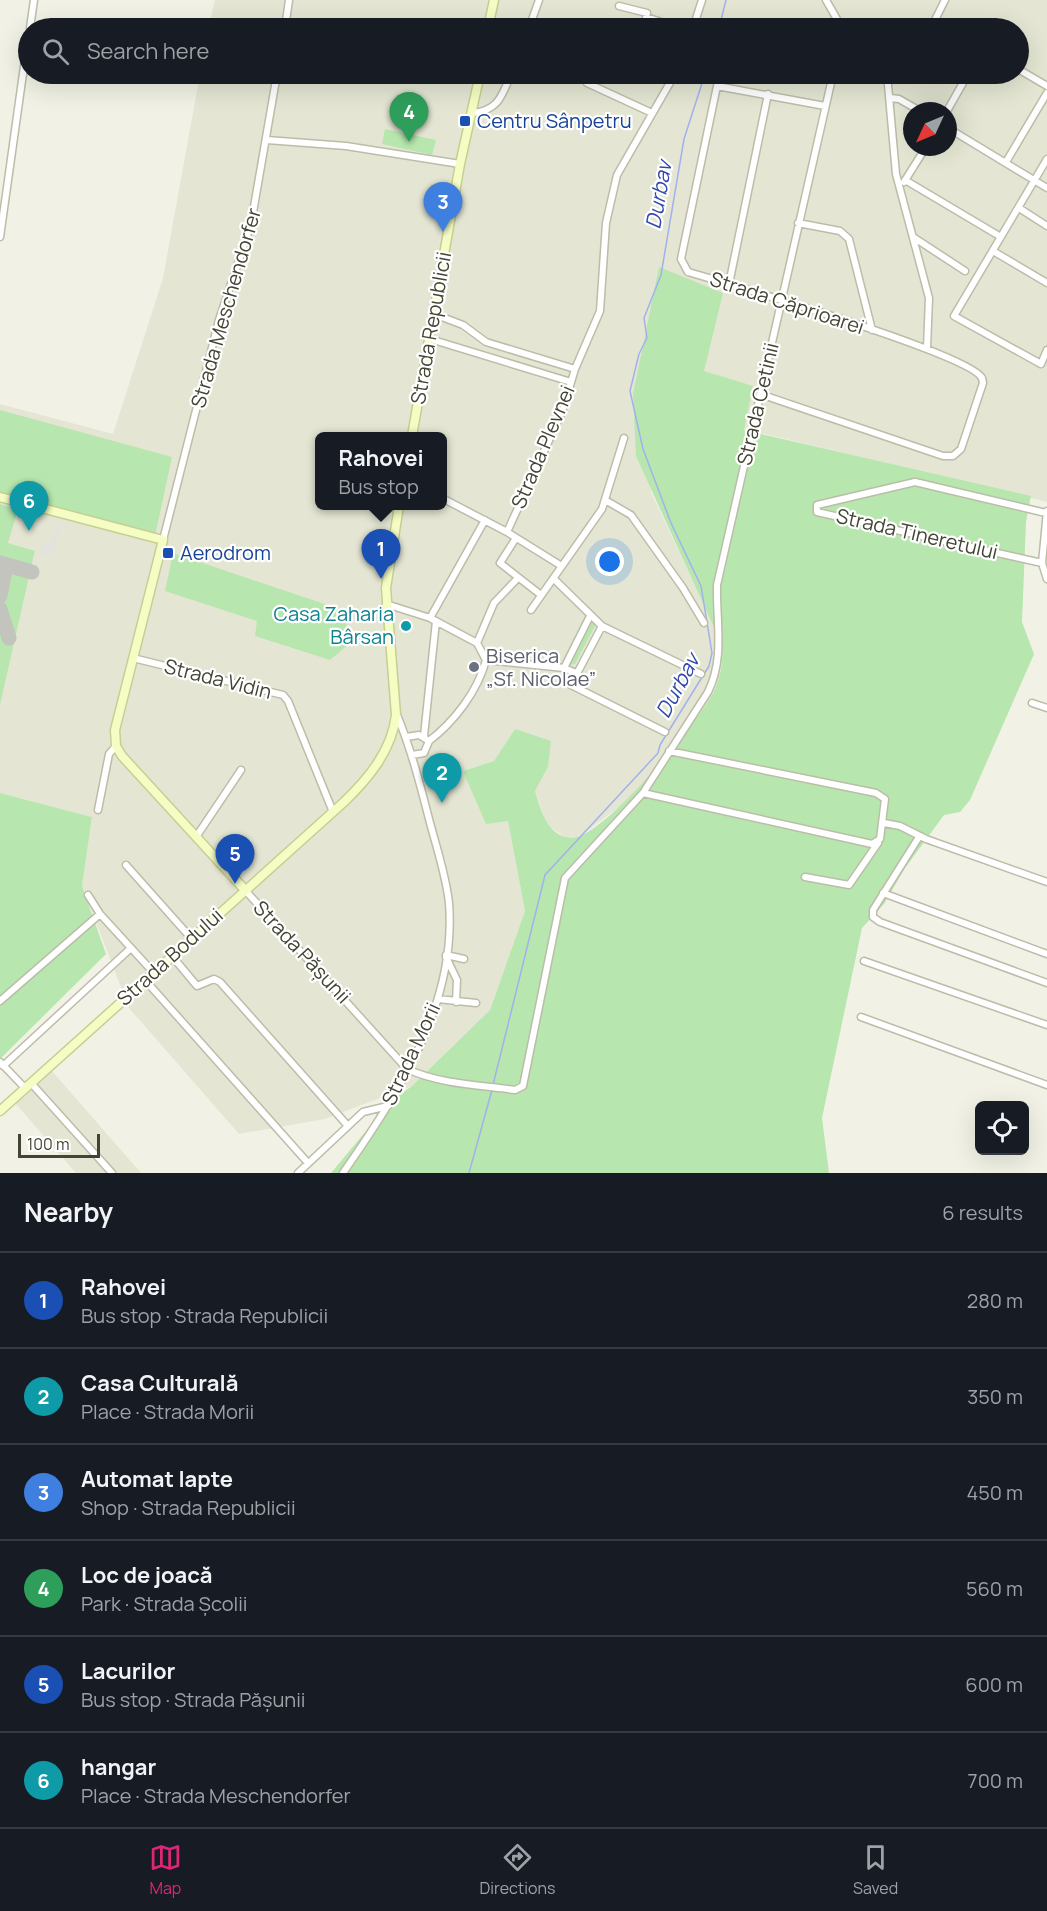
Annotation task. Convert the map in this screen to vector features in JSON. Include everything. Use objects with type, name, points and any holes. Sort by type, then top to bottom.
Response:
[{"type":"main road","points":[[491,18],[494,0]]},
{"type":"main road","name":"Strada Republicii","points":[[413,432],[459,164],[478,84]]},
{"type":"main road","points":[[0,497],[163,540]]},
{"type":"main road","points":[[386,604],[388,562],[398,510]]},
{"type":"main road","name":"Strada Meschendorfer","points":[[116,746],[115,730],[163,540]]},
{"type":"main road","name":"Strada Bodului","points":[[0,1111],[333,812],[373,771],[401,732],[396,715],[386,604]]},
{"type":"main road","name":"Strada Pășunii","points":[[116,746],[244,890]]},
{"type":"street","points":[[31,18],[34,0]]},
{"type":"street","points":[[286,18],[289,0]]},
{"type":"street","points":[[533,18],[539,0]]},
{"type":"street","points":[[696,18],[702,0]]},
{"type":"street","points":[[826,0],[836,18]]},
{"type":"street","points":[[936,18],[945,0]]},
{"type":"street","points":[[619,6],[647,13],[646,17],[649,18]]},
{"type":"street","points":[[1029,75],[1047,86]]},
{"type":"street","points":[[0,237],[22,84]]},
{"type":"street","name":"Strada Meschendorfer","points":[[163,540],[217,329],[251,224],[275,84]]},
{"type":"street","points":[[472,113],[487,111],[497,102],[506,84]]},
{"type":"street","points":[[589,84],[652,113]]},
{"type":"street","points":[[575,369],[600,311],[606,223],[612,189],[617,175],[669,84]]},
{"type":"street","name":"Strada Cetinii","points":[[407,1069],[430,1078],[520,1089],[525,1080],[565,878],[643,794],[717,674],[719,623],[717,585],[830,84]]},
{"type":"street","points":[[888,84],[898,184],[929,298],[927,348]]},
{"type":"street","points":[[952,102],[962,84]]},
{"type":"street","name":"Strada Căprioarei","points":[[760,394],[943,456],[954,456],[961,449],[982,378],[975,370],[927,348],[688,272],[681,259],[717,86],[768,94]]},
{"type":"street","points":[[1006,162],[1047,93]]},
{"type":"street","points":[[729,284],[768,94],[825,106]]},
{"type":"street","points":[[890,98],[904,102]]},
{"type":"street","points":[[957,133],[1047,188]]},
{"type":"street","points":[[267,140],[346,146],[459,164]]},
{"type":"street","points":[[898,184],[905,180],[920,156]]},
{"type":"street","points":[[1047,159],[954,316],[1041,364],[1047,351]]},
{"type":"street","points":[[905,180],[1001,237]]},
{"type":"street","points":[[1019,208],[1047,226]]},
{"type":"street","points":[[798,224],[846,234],[872,330]]},
{"type":"street","points":[[913,237],[965,271]]},
{"type":"street","points":[[993,250],[1047,283]]},
{"type":"street","name":"Strada Plevnei","points":[[434,314],[463,326],[486,342],[575,369],[562,412],[507,532]]},
{"type":"street","points":[[430,339],[571,382]]},
{"type":"street","points":[[531,609],[554,579],[560,565],[589,530],[605,500],[624,438]]},
{"type":"street","name":"Strada Tineretului","points":[[1042,563],[817,512],[817,506],[915,482],[1047,512]]},
{"type":"street","points":[[605,500],[631,515],[683,588],[704,623]]},
{"type":"street","points":[[447,501],[507,532],[560,565]]},
{"type":"street","points":[[1047,512],[1042,563],[1047,579]]},
{"type":"street","points":[[412,755],[424,753],[433,619],[484,520]]},
{"type":"street","points":[[516,538],[500,563],[541,595]]},
{"type":"street","points":[[477,643],[494,603],[518,578]]},
{"type":"street","points":[[554,579],[602,626],[701,674]]},
{"type":"street","points":[[386,604],[433,619],[477,643],[486,660]]},
{"type":"street","points":[[564,668],[590,616]]},
{"type":"street","points":[[602,626],[571,684],[574,688],[665,732]]},
{"type":"street","name":"Strada Vidin","points":[[133,658],[283,695],[288,701],[333,812]]},
{"type":"street","points":[[486,660],[564,668],[576,673]]},
{"type":"street","points":[[401,732],[426,739],[447,728],[472,693],[486,660]]},
{"type":"street","points":[[1032,703],[1047,708]]},
{"type":"street","name":"Strada Morii","points":[[343,1173],[388,1106],[429,1025],[438,999],[446,956],[449,919],[446,890],[412,755],[401,732]]},
{"type":"street","name":"Strada Meschendorfer","points":[[98,810],[110,754],[116,746]]},
{"type":"street","points":[[669,751],[876,793],[885,799],[884,823],[878,843],[849,885],[805,877]]},
{"type":"street","points":[[196,837],[241,770]]},
{"type":"street","points":[[643,794],[872,844],[878,843]]},
{"type":"street","points":[[884,823],[900,826],[919,837],[1047,882]]},
{"type":"street","points":[[919,837],[873,910],[873,916],[880,922],[1047,983]]},
{"type":"street","points":[[126,865],[191,938]]},
{"type":"street","name":"Strada Pășunii","points":[[244,890],[407,1069]]},
{"type":"street","points":[[883,893],[1047,954]]},
{"type":"street","points":[[88,895],[100,914],[153,972]]},
{"type":"street","points":[[0,1001],[100,914]]},
{"type":"street","points":[[112,1173],[28,1085],[2,1064],[131,948]]},
{"type":"street","points":[[171,956],[197,986],[214,979],[220,982],[348,1126]]},
{"type":"street","points":[[446,956],[464,959]]},
{"type":"street","points":[[446,956],[457,980],[456,1002]]},
{"type":"street","points":[[864,961],[1047,1025]]},
{"type":"street","points":[[145,980],[308,1163]]},
{"type":"street","points":[[438,999],[476,1003]]},
{"type":"street","points":[[861,1017],[1047,1085]]},
{"type":"street","points":[[298,1173],[348,1126],[371,1108],[388,1106]]},
{"type":"shaded area","points":[[215,0],[1047,0],[1047,502],[744,429],[704,371],[659,267],[653,302],[651,492],[723,645],[720,676],[714,691],[650,776],[624,803],[578,838],[568,839],[547,825],[535,791],[548,767],[515,729],[494,761],[463,771],[508,821],[525,911],[490,1010],[412,1086],[325,1119],[239,1134],[129,1008],[82,886],[92,817],[0,793],[0,705],[35,552],[8,543],[17,509],[0,504],[0,404],[113,434],[163,278],[198,84],[1029,84],[1029,18],[211,18]]},
{"type":"shaded area","points":[[57,524],[62,526],[53,557],[40,553],[43,541],[51,542]]},
{"type":"shaded area","points":[[52,1071],[141,1173],[76,1173],[15,1103]]},
{"type":"green space","points":[[385,129],[436,140],[432,155],[382,144]]},
{"type":"green space","points":[[659,267],[723,293],[704,371],[753,386],[744,430],[1031,496],[1026,522],[1022,622],[1034,654],[970,800],[960,812],[944,815],[905,868],[884,904],[862,928],[822,1118],[829,1173],[331,1173],[391,1101],[412,1086],[490,1010],[525,911],[508,821],[486,824],[463,771],[494,761],[515,729],[551,741],[548,767],[535,791],[540,806],[546,821],[556,832],[571,838],[585,834],[626,800],[672,750],[706,704],[717,684],[721,668],[722,645],[636,456],[633,394]]},
{"type":"green space","points":[[0,410],[172,457],[155,536],[0,494]]},
{"type":"green space","points":[[0,504],[18,509],[8,543],[35,551],[0,705]]},
{"type":"green space","points":[[173,553],[348,612],[346,628],[349,644],[330,660],[255,636],[257,621],[165,591]]},
{"type":"green space","points":[[590,619],[596,624],[575,664],[570,665],[570,661]]},
{"type":"green space","points":[[0,793],[92,817],[82,886],[106,954],[0,1059]]},
{"type":"waterway","name":"Durbav","points":[[722,18],[726,0]]},
{"type":"waterway","name":"Durbav","points":[[493,1085],[545,875],[658,753],[660,745],[709,666],[712,653],[701,586],[671,523],[643,449],[630,391],[639,354],[647,338],[644,318],[661,275],[684,139],[702,84]]},
{"type":"waterway","name":"Durbav","points":[[469,1173],[492,1090]]},
{"type":"taxiway","points":[[0,563],[32,572]]},
{"type":"taxiway","points":[[0,596],[6,565]]},
{"type":"taxiway","points":[[0,609],[9,638]]},
{"type":"place","name":"Centru Sânpetru","points":[[465,121]]},
{"type":"place","name":"Loc de joacă","points":[[409,142]]},
{"type":"place","name":"Automat lapte","points":[[443,232]]},
{"type":"place","name":"hangar","points":[[29,531]]},
{"type":"place","name":"Aerodrom","points":[[168,553]]},
{"type":"place","name":"Rahovei","points":[[381,579]]},
{"type":"place","name":"Casa Zaharia Bârsan","points":[[406,626]]},
{"type":"place","name":"Biserica „Sf. Nicolae”","points":[[474,667]]},
{"type":"place","name":"Casa Culturală","points":[[442,803]]},
{"type":"place","name":"Lacurilor","points":[[235,884]]}]
